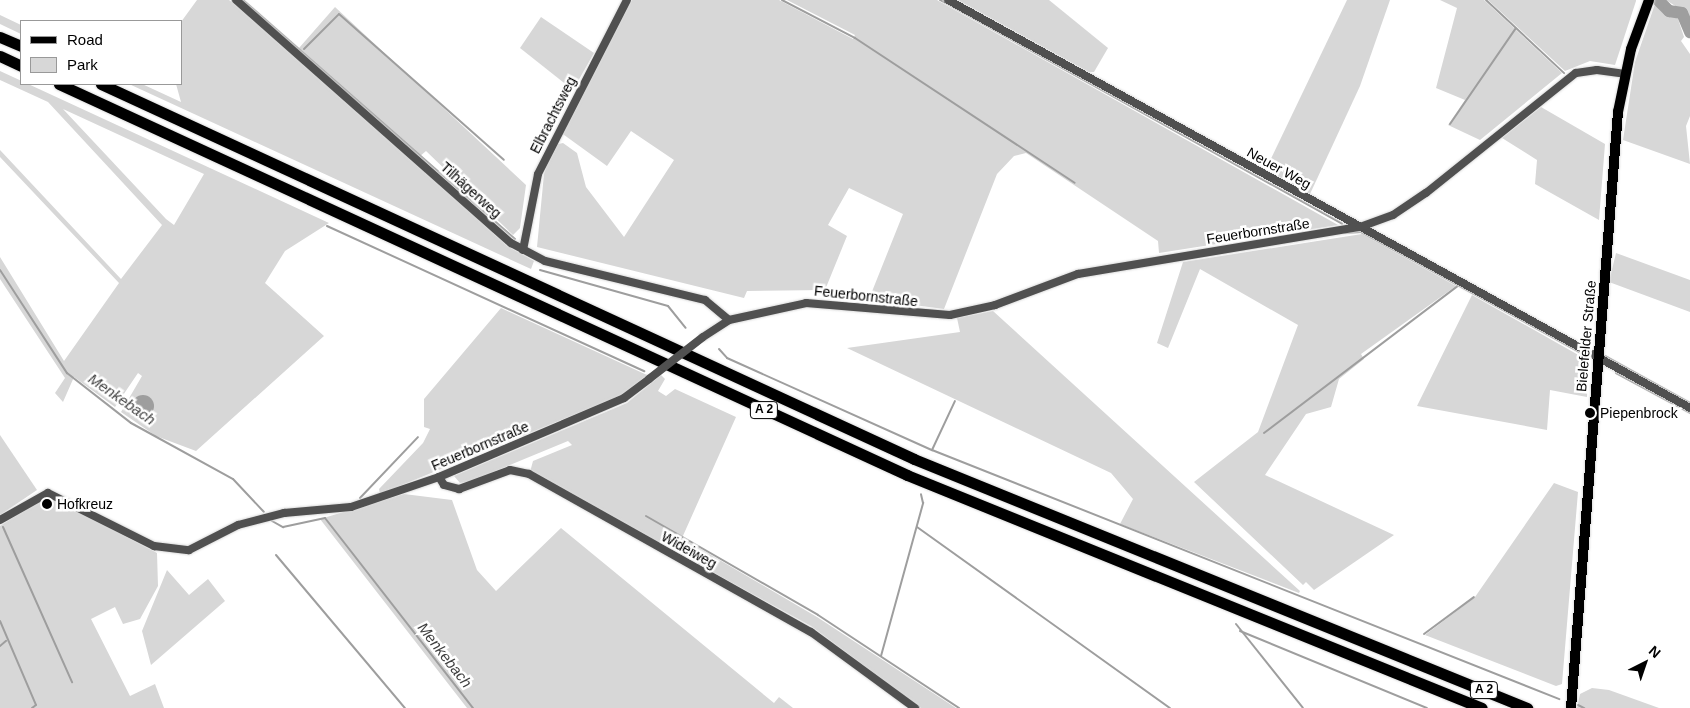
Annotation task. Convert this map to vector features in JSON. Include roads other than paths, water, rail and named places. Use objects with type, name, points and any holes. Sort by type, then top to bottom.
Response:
[{"type":"highway","points":[[0,37],[20,46]]},
{"type":"highway","points":[[0,56],[20,66]]},
{"type":"highway","name":"A 2","points":[[61,85],[907,475],[1482,708]]},
{"type":"highway","name":"A 2","points":[[103,85],[914,459],[1527,708]]},
{"type":"main road","name":"Bielefelder Straße","points":[[1571,708],[1598,358],[1625,74],[1649,0]]},
{"type":"street","name":"Tilhägerweg","points":[[236,0],[523,250],[545,261],[705,300],[729,320]]},
{"type":"street","name":"Elbrachtsweg","points":[[523,250],[538,174],[627,0]]},
{"type":"street","name":"Neuer Weg","points":[[948,0],[1690,408]]},
{"type":"street","name":"Feuerbornstraße","points":[[0,520],[48,493],[154,546],[184,551],[238,524],[284,513],[351,507],[439,478],[624,398],[702,338],[729,320],[806,303],[950,315],[995,305],[1078,274],[1360,227],[1393,216],[1426,193],[1576,73],[1597,70],[1625,74]]},
{"type":"street","name":"Wideiweg","points":[[439,478],[444,485],[459,489],[510,470],[529,474],[812,632],[914,708]]},
{"type":"waterway","points":[[243,0],[515,239]]},
{"type":"waterway","points":[[782,0],[855,38],[1075,183]]},
{"type":"waterway","points":[[940,0],[1342,224]]},
{"type":"waterway","points":[[1486,0],[1564,73]]},
{"type":"waterway","points":[[1658,0],[1669,11],[1682,13],[1690,32]]},
{"type":"waterway","points":[[304,49],[339,14],[504,160]]},
{"type":"waterway","points":[[1450,124],[1516,28]]},
{"type":"waterway","points":[[327,226],[644,371]]},
{"type":"waterway","points":[[1345,233],[1361,232],[1587,356]]},
{"type":"waterway","name":"Menkebach","points":[[0,270],[67,373],[131,423],[233,479],[264,512]]},
{"type":"waterway","points":[[540,270],[668,306],[686,328]]},
{"type":"waterway","points":[[1264,433],[1459,285]]},
{"type":"waterway","points":[[719,349],[727,358],[932,450],[1559,699]]},
{"type":"waterway","points":[[1605,356],[1690,403]]},
{"type":"waterway","points":[[1616,373],[1690,413]]},
{"type":"waterway","points":[[932,450],[955,401]]},
{"type":"waterway","points":[[360,498],[418,437]]},
{"type":"waterway","points":[[881,656],[923,503],[921,494]]},
{"type":"waterway","points":[[646,516],[818,615],[959,708]]},
{"type":"waterway","name":"Menkebach","points":[[272,521],[283,527],[325,518],[473,708]]},
{"type":"waterway","points":[[3,527],[72,682]]},
{"type":"waterway","points":[[917,527],[1170,708]]},
{"type":"waterway","points":[[276,555],[405,708]]},
{"type":"waterway","points":[[1424,634],[1474,597]]},
{"type":"waterway","points":[[0,621],[36,705],[32,708]]},
{"type":"waterway","points":[[1236,624],[1303,708]]},
{"type":"waterway","points":[[1240,631],[1427,708]]},
{"type":"waterway","points":[[0,646],[6,641]]},
{"type":"waterway","points":[[1578,705],[1584,708]]},
{"type":"place","name":"Piepenbrock","points":[[1590,413]]},
{"type":"place","name":"Hofkreuz","points":[[47,504]]}]
